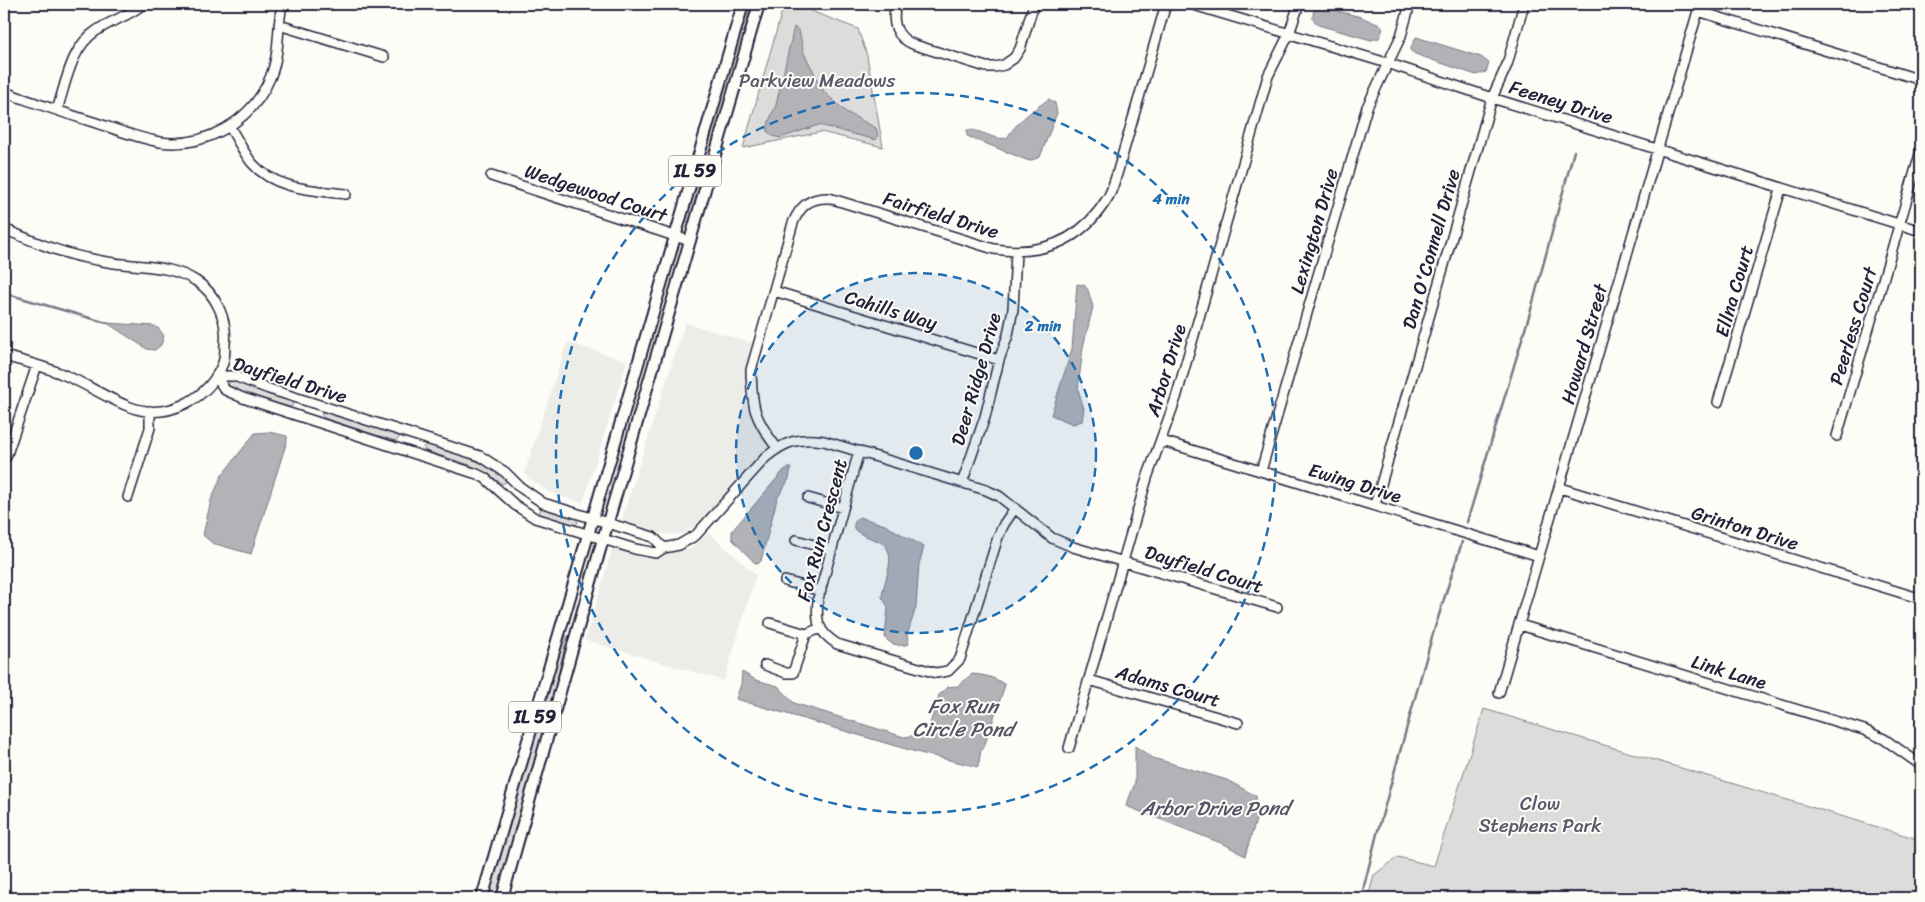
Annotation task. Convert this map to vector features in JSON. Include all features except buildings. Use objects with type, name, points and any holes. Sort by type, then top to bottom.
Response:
[{"type":"main road","name":"IL 59","points":[[482,898],[743,4]]},
{"type":"main road","name":"IL 59","points":[[502,898],[603,539],[759,4]]},
{"type":"street","points":[[57,110],[76,54],[85,39],[97,30],[127,16],[143,4]]},
{"type":"street","points":[[4,92],[140,137],[168,142],[186,142],[204,138],[229,126],[248,112],[266,87],[277,54],[282,4]]},
{"type":"street","points":[[896,4],[895,28],[904,40],[990,68],[1004,65],[1017,54],[1034,4]]},
{"type":"street","name":"Fairfield Drive","points":[[777,448],[764,431],[755,414],[751,378],[753,362],[796,215],[803,206],[809,201],[820,198],[836,200],[994,249],[1016,252],[1054,246],[1073,235],[1093,218],[1108,198],[1118,174],[1166,4]]},
{"type":"street","name":"Feeney Drive","points":[[1190,4],[1388,63],[1492,98],[1921,232]]},
{"type":"street","name":"Arbor Drive","points":[[1069,748],[1147,478],[1162,442],[1176,398],[1268,76],[1289,34],[1299,4]]},
{"type":"street","name":"Lexington Drive","points":[[1261,471],[1367,107],[1401,36],[1410,4]]},
{"type":"street","name":"Dan O'Connell Drive","points":[[1375,506],[1492,98],[1507,65],[1524,4]]},
{"type":"street","points":[[1699,7],[1921,80]]},
{"type":"street","name":"Howard Street","points":[[1499,693],[1699,7]]},
{"type":"street","points":[[279,25],[384,57]]},
{"type":"street","points":[[229,126],[252,163],[264,173],[293,187],[346,194]]},
{"type":"street","name":"Peerless Court","points":[[1837,436],[1921,151]]},
{"type":"street","name":"Wedgewood Court","points":[[491,176],[690,241]]},
{"type":"street","name":"Ellna Court","points":[[1718,402],[1780,189]]},
{"type":"street","points":[[4,229],[83,257],[121,264],[164,268],[182,273],[199,283],[213,297],[223,316],[226,340],[223,362],[216,376],[200,394],[184,405],[169,410],[150,411],[131,408],[86,384],[37,365],[4,356]]},
{"type":"street","name":"Deer Ridge Drive","points":[[962,483],[1008,335],[1013,309],[1016,252]]},
{"type":"street","name":"Cahills Way","points":[[774,291],[1000,360]]},
{"type":"street","points":[[6,457],[37,365]]},
{"type":"street","name":"Dayfield Drive","points":[[216,376],[234,376],[480,456],[505,472],[520,487],[543,502],[653,537],[664,548]]},
{"type":"street","name":"Dayfield Drive","points":[[216,376],[225,390],[243,398],[477,474],[485,478],[515,506],[535,518],[656,553],[664,548],[679,545],[696,535],[766,457],[777,448],[789,442],[807,438],[859,451],[986,490],[999,496],[1052,538],[1073,547],[1123,561]]},
{"type":"street","points":[[304,418],[310,402]]},
{"type":"street","points":[[128,497],[150,428],[150,411]]},
{"type":"street","points":[[409,451],[415,435]]},
{"type":"street","name":"Ewing Drive","points":[[1162,442],[1539,556]]},
{"type":"street","name":"Fox Run Crescent","points":[[859,451],[821,591],[816,618],[825,636],[837,644],[936,673],[948,671],[960,659],[998,537],[1015,508]]},
{"type":"street","name":"Grinton Drive","points":[[1560,488],[1921,597]]},
{"type":"street","points":[[808,498],[843,508]]},
{"type":"street","points":[[796,540],[832,550]]},
{"type":"street","name":"Dayfield Court","points":[[1123,561],[1277,607]]},
{"type":"street","points":[[785,581],[821,591]]},
{"type":"street","points":[[770,623],[806,634],[821,628]]},
{"type":"street","name":"Link Lane","points":[[1520,625],[1864,730],[1884,739],[1921,765]]},
{"type":"street","points":[[764,665],[786,673],[793,673],[806,634]]},
{"type":"street","name":"Adams Court","points":[[1088,680],[1238,723]]},
{"type":"shaded area","points":[[685,323],[752,343],[745,369],[746,403],[768,447],[705,517],[684,534],[657,534],[620,525]]},
{"type":"shaded area","points":[[567,342],[627,361],[583,503],[548,492],[524,474]]},
{"type":"shaded area","points":[[709,533],[756,575],[724,681],[585,640],[614,544],[655,557],[691,549]]},
{"type":"green space","points":[[748,4],[751,4],[742,44],[690,222],[686,221]]},
{"type":"green space","name":"Parkview Meadows","points":[[784,4],[793,4],[858,29],[867,56],[883,147],[821,132],[743,148]]},
{"type":"green space","points":[[230,380],[291,400],[293,405],[290,407],[240,392],[228,384]]},
{"type":"green space","points":[[325,411],[395,433],[399,438],[395,441],[324,418],[321,414]]},
{"type":"green space","points":[[427,444],[478,462],[497,472],[506,479],[506,482],[502,484],[470,465],[426,451],[423,447]]},
{"type":"green space","points":[[541,508],[576,518],[578,523],[575,525],[542,515],[539,513]]},
{"type":"green space","points":[[565,635],[567,636],[555,689],[496,898],[487,898]]},
{"type":"green space","name":"Clow Stephens Park","points":[[1484,709],[1921,840],[1921,898],[1368,898],[1374,875],[1398,857],[1434,866]]},
{"type":"water","points":[[802,4],[834,4],[831,9],[826,11]]},
{"type":"water","points":[[1318,6],[1361,17],[1382,26],[1383,29],[1379,38],[1371,40],[1318,25],[1313,19],[1313,13]]},
{"type":"water","points":[[794,27],[799,31],[804,53],[824,92],[846,112],[876,128],[878,135],[876,140],[819,125],[780,138],[773,136],[767,131],[776,105]]},
{"type":"water","points":[[1416,37],[1481,57],[1489,63],[1486,72],[1476,75],[1415,54],[1410,50]]},
{"type":"water","points":[[1049,99],[1055,103],[1057,113],[1040,157],[1029,161],[967,136],[967,130],[972,130],[997,138],[1007,138],[1021,121]]},
{"type":"water","points":[[1077,284],[1084,285],[1088,290],[1093,307],[1083,347],[1078,389],[1084,409],[1082,421],[1073,424],[1051,415],[1072,349]]},
{"type":"water","points":[[107,323],[155,326],[164,336],[161,345],[155,350],[147,349]]},
{"type":"water","points":[[269,432],[287,436],[287,441],[251,554],[212,543],[203,535],[211,500],[222,475],[255,433]]},
{"type":"water","points":[[791,468],[789,479],[777,499],[761,561],[758,564],[732,539],[732,531],[784,470]]},
{"type":"water","name":"Fox Run Circle Pond","points":[[859,517],[885,525],[924,547],[919,564],[916,607],[907,636],[909,644],[896,645],[889,642],[885,637],[888,607],[882,597],[889,567],[889,553],[880,542],[855,530],[854,523]]},
{"type":"water","name":"Fox Run Circle Pond","points":[[742,672],[756,680],[778,686],[794,703],[904,737],[920,735],[929,727],[939,695],[948,687],[958,686],[972,674],[989,677],[1005,685],[985,744],[981,750],[978,767],[916,752],[736,699],[741,684]]},
{"type":"water","name":"Arbor Drive Pond","points":[[1135,746],[1153,758],[1227,780],[1256,796],[1257,817],[1245,856],[1226,845],[1126,806],[1135,783]]},
{"type":"waterway","points":[[1467,522],[1532,306],[1574,151]]},
{"type":"waterway","points":[[4,293],[107,323]]},
{"type":"waterway","points":[[1361,898],[1432,637],[1462,542]]}]
